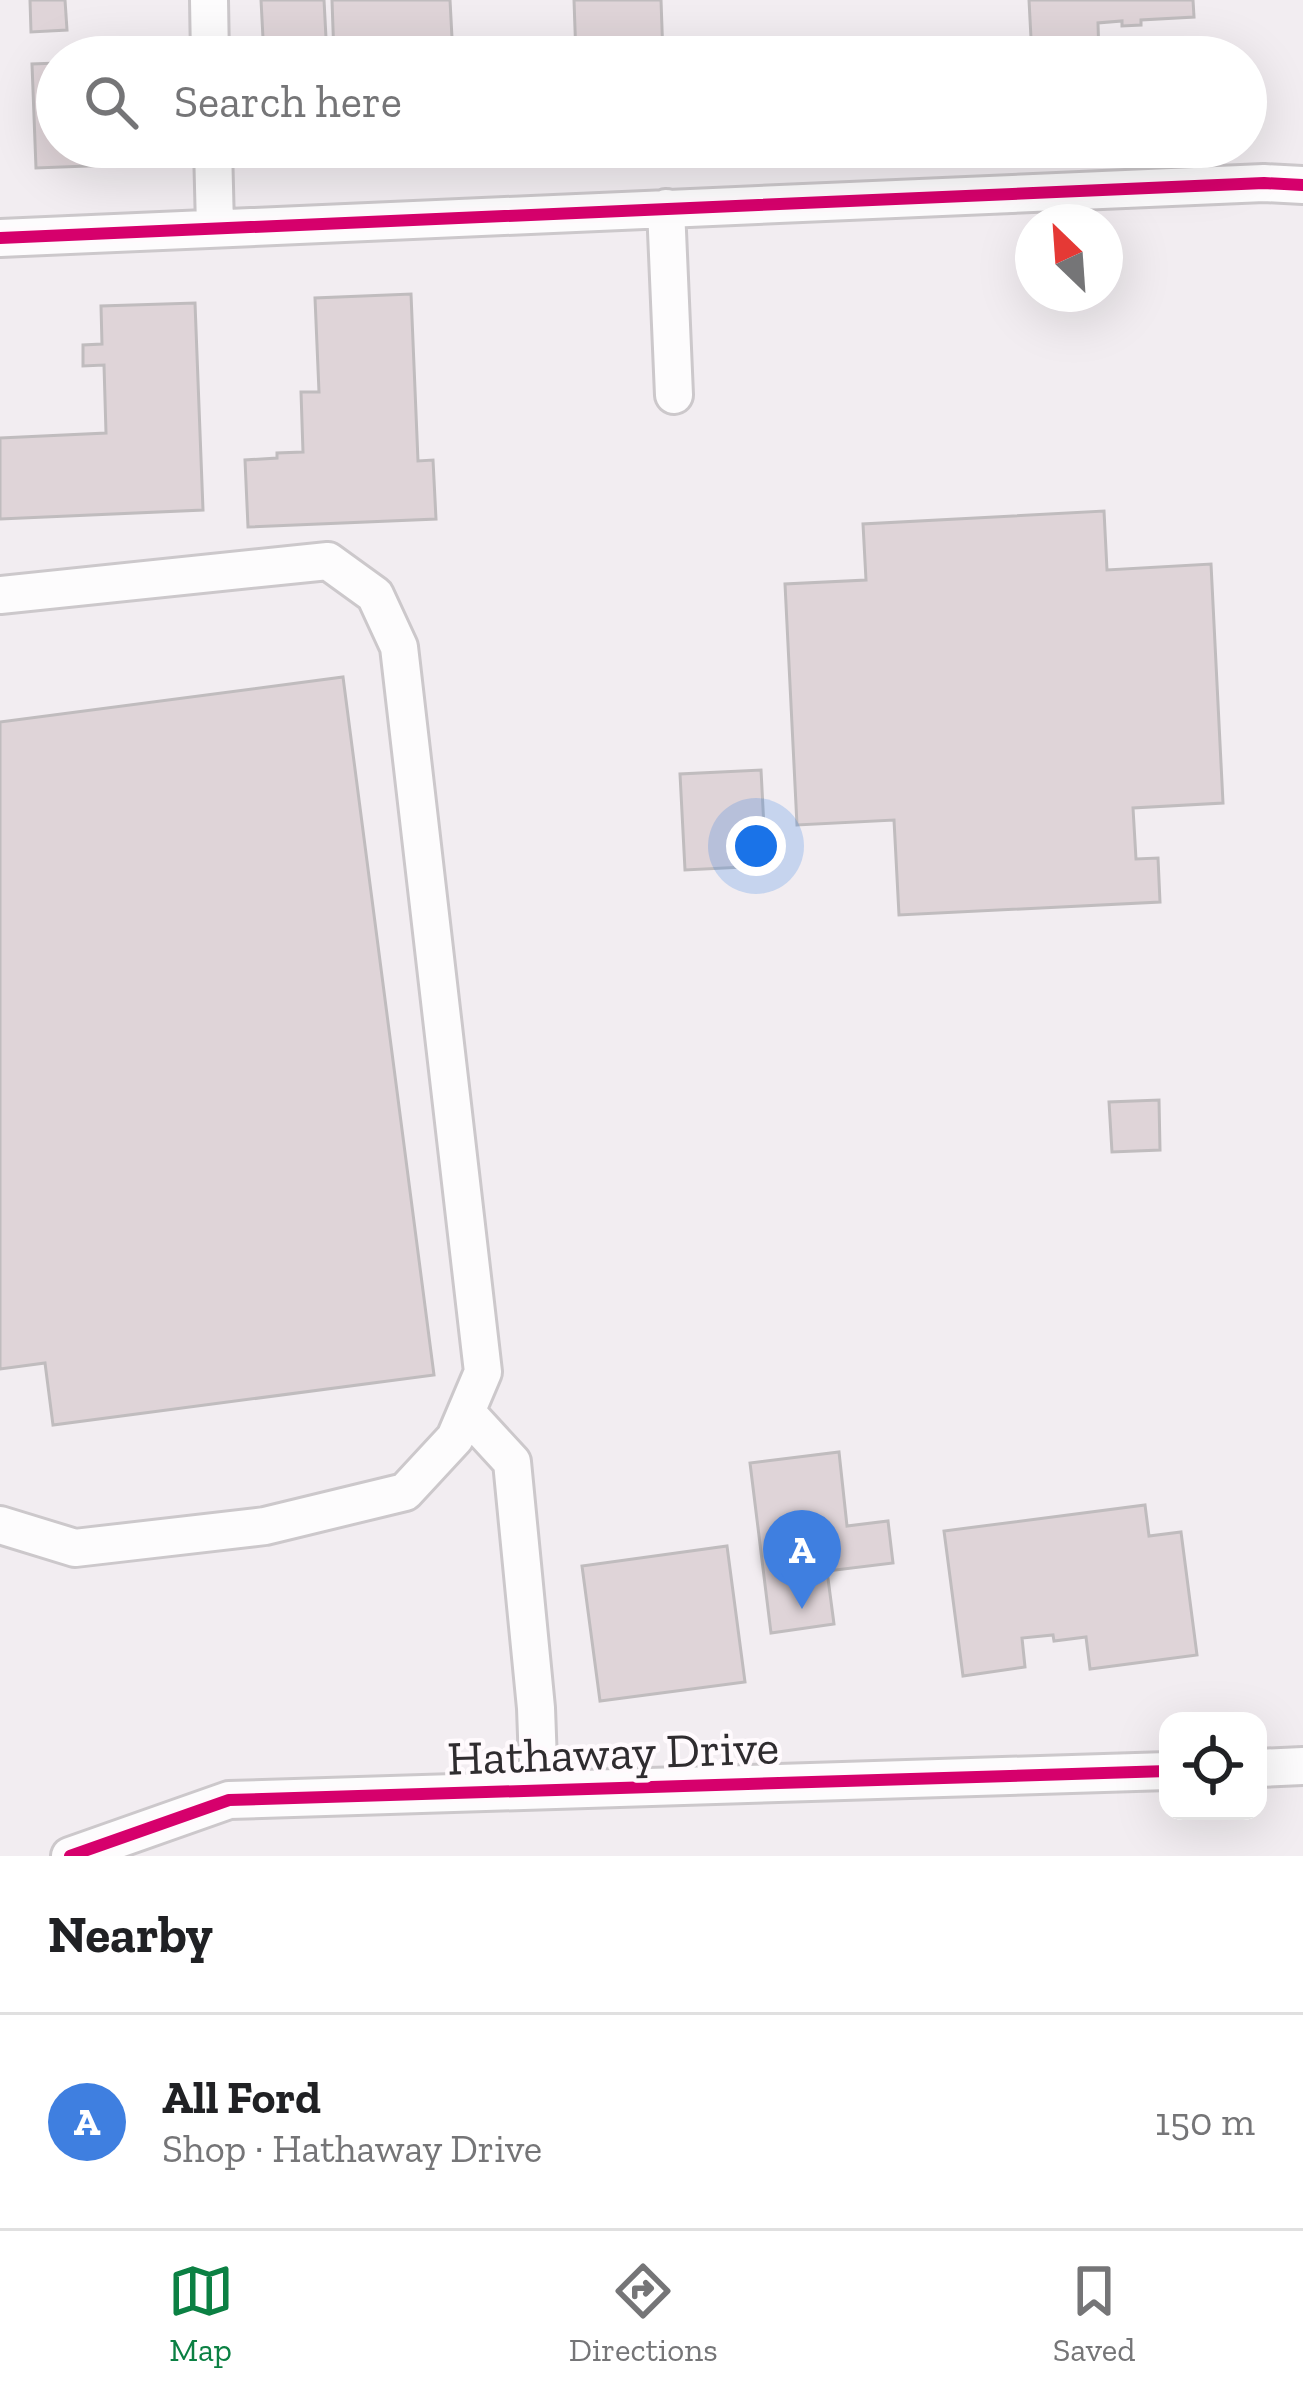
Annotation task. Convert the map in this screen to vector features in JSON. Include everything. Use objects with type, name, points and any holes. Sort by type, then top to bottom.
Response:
[{"type":"street","points":[[208,0],[209,36]]},
{"type":"street","points":[[214,168],[215,227]]},
{"type":"street","points":[[0,238],[1303,185]]},
{"type":"street","points":[[666,208],[674,395]]},
{"type":"street","points":[[0,595],[328,561],[375,595],[399,646],[483,1372],[455,1438],[405,1492],[265,1526],[75,1548],[0,1526]]},
{"type":"street","points":[[466,1412],[512,1462],[536,1708],[538,1790]]},
{"type":"street","points":[[1267,1768],[1303,1766]]},
{"type":"street","name":"Hathaway Drive","points":[[70,1856],[229,1800],[1159,1771]]},
{"type":"building","points":[[30,0],[65,0],[67,30],[31,32]]},
{"type":"building","points":[[261,0],[324,0],[326,36],[263,36]]},
{"type":"building","points":[[332,0],[450,0],[452,36],[333,36]]},
{"type":"building","points":[[574,0],[661,0],[662,36],[575,36]]},
{"type":"building","points":[[1029,0],[1193,0],[1194,17],[1141,20],[1141,25],[1098,23],[1098,36],[1031,36]]},
{"type":"building","points":[[32,64],[36,64],[36,168]]},
{"type":"building","points":[[411,294],[418,461],[433,460],[436,519],[248,527],[245,460],[303,452],[301,392],[319,392],[315,298]]},
{"type":"building","points":[[195,303],[203,510],[0,519],[0,438],[106,433],[104,365],[83,366],[83,345],[102,344],[101,306]]},
{"type":"building","points":[[1104,511],[1107,570],[1211,564],[1223,803],[1133,808],[1136,859],[1158,858],[1160,902],[899,915],[894,820],[797,825],[785,584],[866,580],[863,524]]},
{"type":"building","points":[[343,677],[434,1375],[53,1425],[45,1363],[0,1369],[0,722]]},
{"type":"building","points":[[761,770],[766,866],[685,870],[680,774]]},
{"type":"building","points":[[1159,1100],[1160,1150],[1112,1152],[1109,1102]]},
{"type":"building","points":[[839,1452],[847,1526],[888,1521],[893,1563],[827,1571],[834,1624],[771,1633],[750,1463]]},
{"type":"building","points":[[1145,1505],[1149,1536],[1181,1532],[1197,1655],[1090,1669],[1086,1637],[1054,1641],[1053,1635],[1022,1638],[1025,1667],[963,1676],[944,1531]]},
{"type":"building","points":[[727,1546],[745,1682],[600,1701],[582,1566]]},
{"type":"cycle path","points":[[0,238],[1303,185]]},
{"type":"cycle path","points":[[70,1856],[229,1800],[1159,1771]]},
{"type":"place","name":"All Ford","points":[[802,1609]]}]
